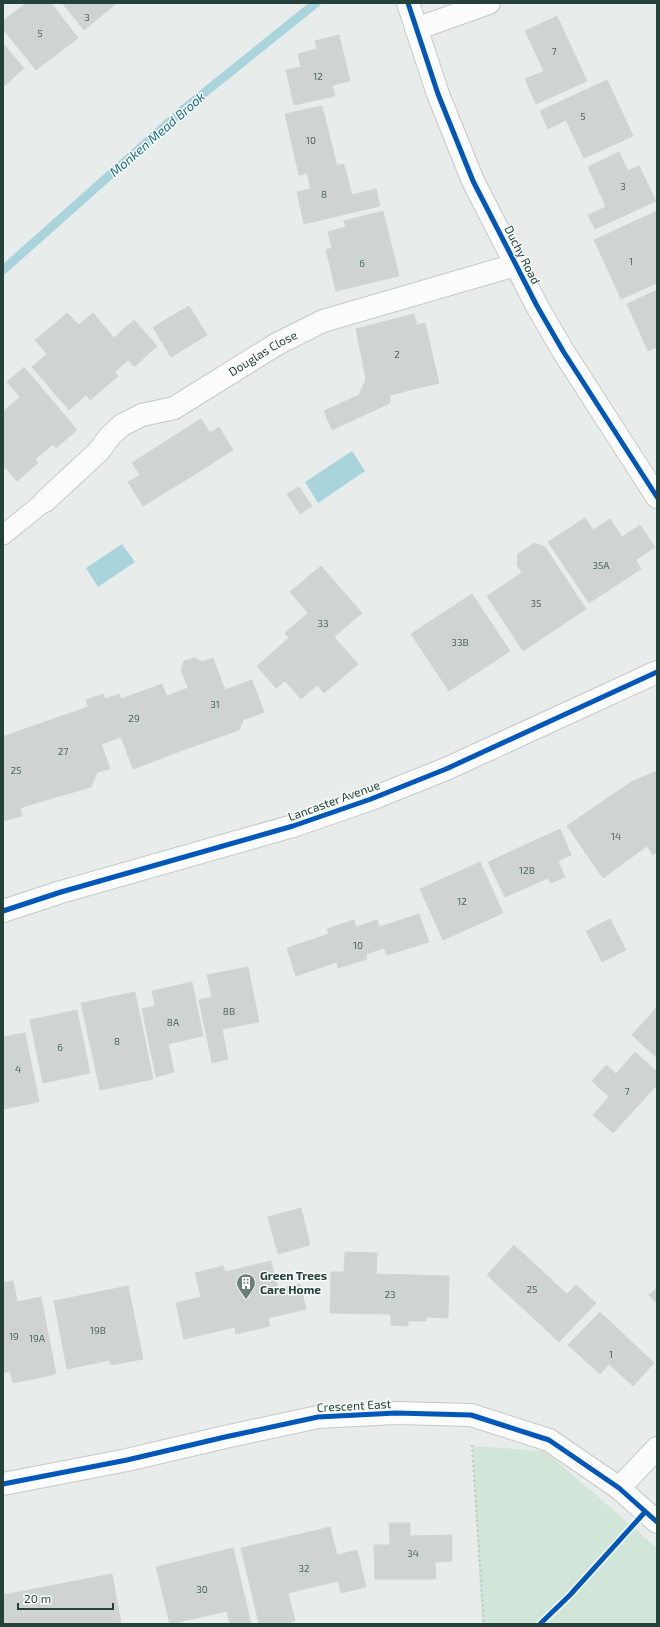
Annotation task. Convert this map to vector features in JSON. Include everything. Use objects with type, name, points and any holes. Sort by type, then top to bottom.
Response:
[{"type":"street","name":"Duchy Road","points":[[408,3],[438,94],[473,180],[515,265],[563,351],[657,497]]},
{"type":"street","points":[[416,29],[488,3]]},
{"type":"street","name":"Douglas Close","points":[[44,501],[99,451],[110,436],[122,426],[142,415],[174,408],[277,344],[323,322],[400,297],[515,265]]},
{"type":"street","name":"Lancaster Avenue","points":[[3,911],[61,892],[294,826],[370,799],[446,769],[657,672]]},
{"type":"street","name":"Crescent East","points":[[3,1484],[127,1460],[225,1436],[318,1417],[396,1413],[471,1415],[549,1440],[619,1488],[657,1522]]},
{"type":"street","points":[[619,1488],[657,1448]]},
{"type":"lane","points":[[3,535],[44,501]]},
{"type":"path","points":[[471,1415],[484,1624]]},
{"type":"green space","points":[[472,1446],[545,1451],[657,1548],[657,1624],[482,1624]]},
{"type":"water","points":[[352,451],[365,471],[318,503],[305,482]]},
{"type":"water","points":[[122,544],[135,562],[98,587],[86,568]]},
{"type":"building","points":[[26,3],[51,3],[78,38],[36,70],[3,29],[3,21]]},
{"type":"building","points":[[62,3],[117,3],[84,30]]},
{"type":"building","points":[[557,16],[587,81],[536,104],[525,79],[544,71],[525,31]]},
{"type":"building","points":[[339,35],[350,81],[332,85],[335,96],[294,105],[286,70],[301,67],[298,54],[317,49],[315,41]]},
{"type":"building","points":[[3,44],[24,68],[3,87]]},
{"type":"building","points":[[607,80],[633,136],[584,158],[566,120],[548,129],[540,111]]},
{"type":"building","points":[[322,106],[337,166],[299,175],[285,114]]},
{"type":"building","points":[[619,152],[628,171],[639,166],[656,201],[595,229],[588,215],[606,207],[588,167]]},
{"type":"building","points":[[344,164],[352,195],[376,189],[380,206],[304,224],[297,192],[311,189],[307,173]]},
{"type":"building","points":[[383,211],[399,276],[336,291],[326,250],[332,248],[328,232],[346,227],[344,221]]},
{"type":"building","points":[[657,211],[657,283],[621,299],[594,240]]},
{"type":"building","points":[[657,290],[657,347],[648,351],[627,304]]},
{"type":"building","points":[[189,306],[207,335],[171,357],[153,327]]},
{"type":"building","points":[[67,313],[79,325],[93,313],[114,338],[134,320],[157,346],[134,367],[128,360],[115,372],[118,376],[104,388],[51,327]]},
{"type":"building","points":[[414,314],[417,325],[425,323],[439,383],[390,395],[390,403],[332,430],[324,411],[359,395],[366,379],[356,329]]},
{"type":"building","points":[[51,327],[104,388],[90,400],[86,395],[69,410],[32,367],[47,354],[35,340]]},
{"type":"building","points":[[24,367],[77,430],[56,448],[53,444],[44,452],[7,408],[20,397],[7,382]]},
{"type":"building","points":[[7,408],[44,452],[35,459],[38,463],[17,481],[3,465],[3,412]]},
{"type":"building","points":[[201,419],[210,433],[219,427],[233,450],[189,478],[166,441]]},
{"type":"building","points":[[166,441],[189,478],[143,506],[128,482],[140,475],[132,463]]},
{"type":"building","points":[[299,487],[312,506],[300,514],[287,494]]},
{"type":"building","points":[[585,518],[593,530],[610,519],[622,537],[640,525],[655,547],[636,560],[641,569],[589,603],[548,542]]},
{"type":"building","points":[[534,543],[545,547],[586,609],[523,651],[487,596],[522,573],[517,565],[518,554]]},
{"type":"building","points":[[321,566],[362,613],[334,637],[358,664],[324,693],[317,685],[301,699],[285,681],[276,688],[257,666],[289,638],[285,633],[308,613],[290,592]]},
{"type":"building","points":[[472,594],[510,651],[449,691],[411,634]]},
{"type":"building","points":[[194,658],[202,662],[213,658],[225,690],[252,680],[264,712],[243,720],[239,730],[186,749],[167,696],[188,688],[181,670],[184,661]]},
{"type":"building","points":[[162,684],[186,749],[133,769],[121,737],[102,744],[86,700],[103,694],[105,699],[119,694],[121,699]]},
{"type":"building","points":[[88,707],[110,769],[97,772],[91,787],[39,802],[16,732]]},
{"type":"building","points":[[16,732],[39,802],[20,808],[22,816],[3,821],[3,737]]},
{"type":"building","points":[[657,771],[657,819],[631,782]]},
{"type":"building","points":[[631,782],[657,819],[657,852],[653,855],[647,846],[603,878],[567,826]]},
{"type":"building","points":[[560,829],[571,855],[558,861],[565,877],[551,883],[548,878],[505,897],[488,862]]},
{"type":"building","points":[[480,862],[503,913],[443,940],[420,889]]},
{"type":"building","points":[[419,914],[429,942],[387,955],[384,948],[366,954],[367,959],[338,968],[337,962],[296,976],[287,948],[329,934],[327,929],[354,920],[356,927],[377,920],[379,927]]},
{"type":"building","points":[[610,919],[626,950],[602,962],[586,931]]},
{"type":"building","points":[[248,967],[259,1022],[222,1029],[228,1059],[212,1063],[199,1000],[212,997],[207,975]]},
{"type":"building","points":[[192,982],[203,1036],[168,1044],[174,1072],[156,1077],[142,1009],[155,1006],[152,991]]},
{"type":"building","points":[[135,992],[153,1079],[100,1090],[81,1003]]},
{"type":"building","points":[[657,1007],[657,1058],[632,1035]]},
{"type":"building","points":[[77,1010],[90,1073],[43,1083],[30,1020]]},
{"type":"building","points":[[25,1033],[39,1102],[3,1109],[3,1037]]},
{"type":"building","points":[[635,1052],[657,1072],[657,1085],[613,1133],[593,1115],[609,1097],[592,1081],[606,1065],[616,1074]]},
{"type":"building","points":[[301,1208],[310,1245],[278,1254],[268,1217]]},
{"type":"building","points":[[514,1245],[567,1294],[576,1285],[596,1303],[559,1342],[487,1275]]},
{"type":"building","points":[[345,1252],[377,1253],[376,1274],[449,1276],[448,1318],[426,1317],[426,1321],[408,1321],[408,1326],[391,1325],[391,1314],[330,1313],[331,1272],[344,1272]]},
{"type":"building","name":"Green Trees Care Home","points":[[271,1261],[278,1289],[300,1284],[306,1309],[268,1318],[270,1326],[236,1334],[235,1327],[184,1339],[176,1303],[201,1297],[195,1273],[223,1266],[225,1272]]},
{"type":"building","points":[[13,1281],[33,1379],[13,1383],[10,1371],[3,1373],[3,1283]]},
{"type":"building","points":[[128,1286],[143,1359],[111,1365],[110,1360],[67,1369],[54,1301]]},
{"type":"building","points":[[657,1288],[657,1304],[649,1295]]},
{"type":"building","points":[[41,1297],[56,1374],[33,1379],[17,1302]]},
{"type":"building","points":[[600,1312],[654,1363],[633,1386],[609,1364],[600,1374],[568,1345]]},
{"type":"building","points":[[389,1523],[410,1523],[410,1536],[452,1535],[452,1561],[435,1562],[436,1579],[375,1579],[374,1545],[390,1545]]},
{"type":"building","points":[[330,1527],[337,1555],[357,1550],[366,1587],[341,1593],[338,1581],[288,1593],[295,1621],[285,1624],[259,1624],[241,1548]]},
{"type":"building","points":[[233,1548],[251,1624],[230,1624],[227,1611],[170,1624],[156,1567]]},
{"type":"building","points":[[112,1574],[121,1624],[3,1624],[3,1595]]},
{"type":"waterway","name":"Monken Mead Brook","points":[[3,270],[184,109],[316,3]]},
{"type":"cycle path","points":[[408,3],[438,94],[473,181],[537,306],[563,351],[657,497]]},
{"type":"cycle path","points":[[3,911],[61,892],[293,826],[371,799],[446,769],[657,672]]},
{"type":"cycle path","points":[[3,1484],[127,1460],[318,1417],[396,1413],[471,1415],[549,1440],[619,1488],[657,1522]]},
{"type":"cycle path","points":[[540,1624],[570,1595],[645,1512]]},
{"type":"place","name":"Green Trees Care Home","points":[[246,1300]]}]
